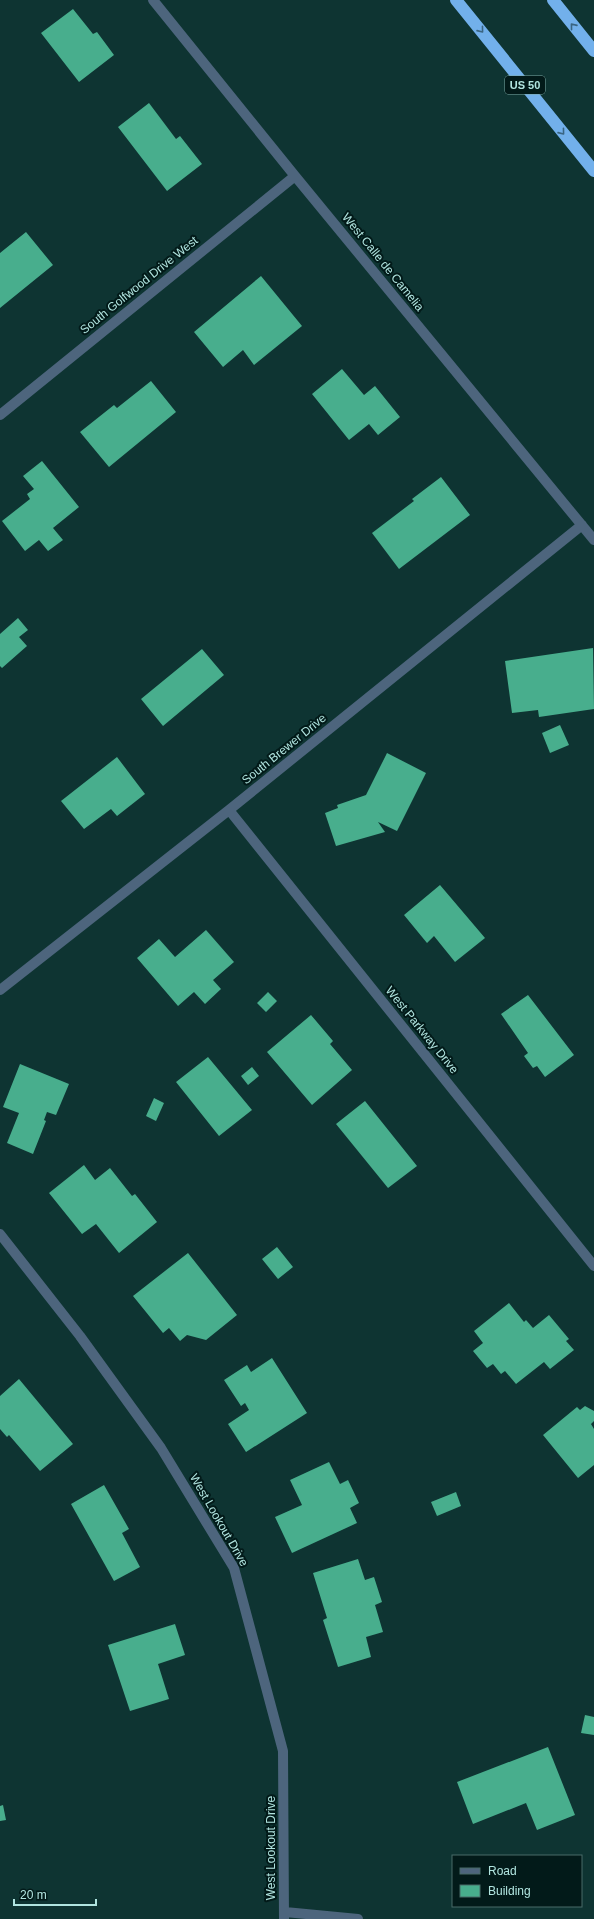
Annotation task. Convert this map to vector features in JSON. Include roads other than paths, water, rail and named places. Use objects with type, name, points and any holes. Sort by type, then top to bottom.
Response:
[{"type":"highway","name":"US 50","points":[[456,0],[594,171]]},
{"type":"highway","points":[[553,0],[594,51]]},
{"type":"street","name":"West Calle de Camelia","points":[[153,0],[295,176],[594,540]]},
{"type":"street","name":"South Golfwood Drive West","points":[[0,415],[295,176]]},
{"type":"street","name":"South Brewer Drive","points":[[0,990],[229,810],[582,525]]},
{"type":"street","name":"West Parkway Drive","points":[[229,810],[594,1266]]},
{"type":"street","name":"West Lookout Drive","points":[[0,1234],[80,1336],[162,1448],[234,1568],[283,1751],[284,1916]]},
{"type":"street","points":[[284,1916],[358,1919]]}]
